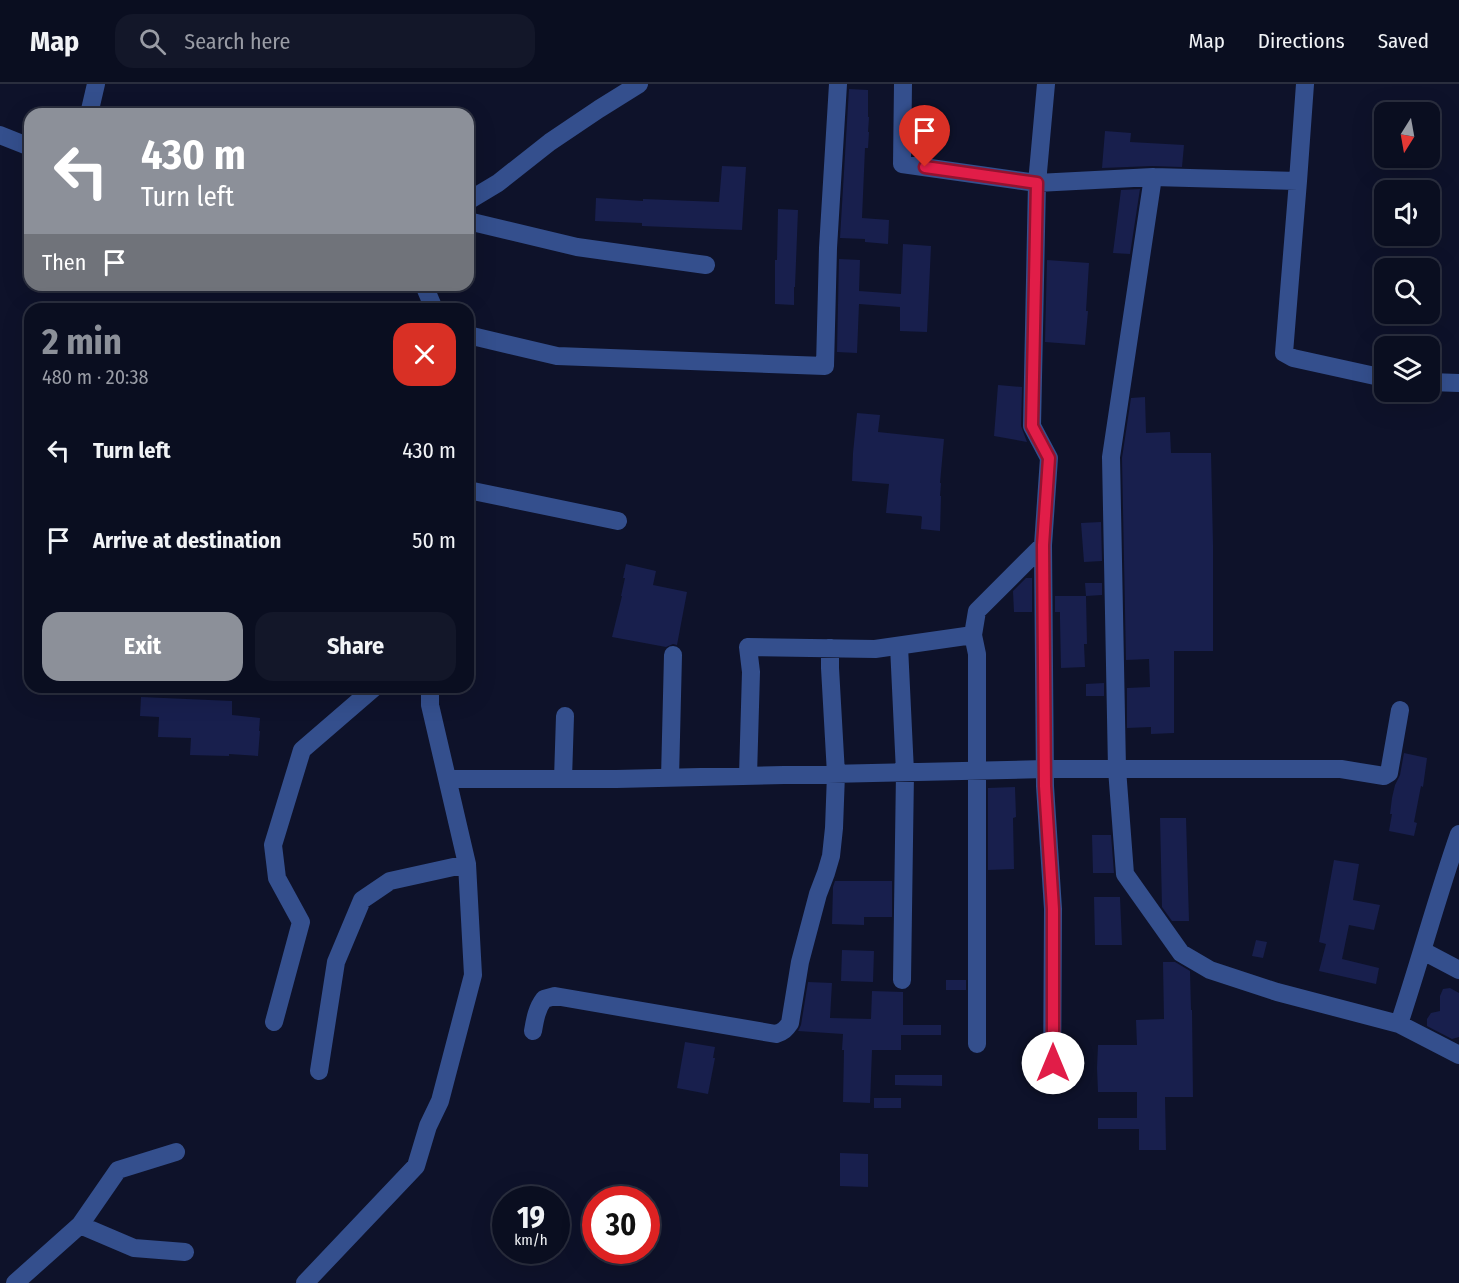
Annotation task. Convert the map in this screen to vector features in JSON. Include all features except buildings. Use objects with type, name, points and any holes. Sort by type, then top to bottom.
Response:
[{"type":"street","points":[[90,108],[96,84]]},
{"type":"street","points":[[474,197],[498,183],[570,129],[639,84]]},
{"type":"street","points":[[474,336],[557,356],[825,366],[828,248],[838,84]]},
{"type":"street","points":[[903,84],[902,164],[1037,183],[1153,177],[1298,181]]},
{"type":"street","points":[[1046,84],[1037,183],[1032,426],[1049,458],[1043,545],[1045,769],[1053,909],[1052,1085]]},
{"type":"street","points":[[1305,84],[1284,353],[1293,358],[1374,376]]},
{"type":"street","points":[[0,135],[24,145]]},
{"type":"street","points":[[1153,177],[1111,457],[1118,769],[1125,874],[1181,953],[1210,970],[1265,989],[1399,1024],[1459,1055]]},
{"type":"street","points":[[474,222],[577,247],[706,265]]},
{"type":"street","points":[[1440,382],[1459,383]]},
{"type":"street","points":[[474,491],[618,521]]},
{"type":"street","points":[[977,1044],[977,654],[974,635],[977,611],[1043,545]]},
{"type":"street","points":[[748,776],[751,672],[748,647],[874,649],[974,635]]},
{"type":"street","points":[[898,646],[905,772],[902,980]]},
{"type":"street","points":[[533,1031],[541,1003],[544,999],[555,996],[776,1034],[787,1029],[808,926],[831,856],[836,774],[830,648]]},
{"type":"street","points":[[670,778],[673,655]]},
{"type":"street","points":[[274,1022],[301,921],[277,878],[273,845],[276,834],[302,750],[368,693]]},
{"type":"street","points":[[304,1283],[416,1166],[428,1126],[440,1101],[473,975],[467,864],[430,705],[430,693]]},
{"type":"street","points":[[448,779],[670,778],[1045,769],[1341,769],[1384,776],[1389,773],[1400,710]]},
{"type":"street","points":[[563,779],[565,716]]},
{"type":"street","points":[[1399,1024],[1423,951],[1452,881],[1459,834]]},
{"type":"street","points":[[319,1071],[336,962],[362,900],[390,880],[467,864]]},
{"type":"street","points":[[1423,951],[1459,970]]},
{"type":"street","points":[[15,1283],[80,1225],[118,1170],[176,1152]]},
{"type":"street","points":[[80,1225],[134,1248],[184,1252]]},
{"type":"route","points":[[925,167],[1037,183],[1032,426],[1049,458],[1043,545],[1045,786],[1053,909],[1053,1063]]}]
